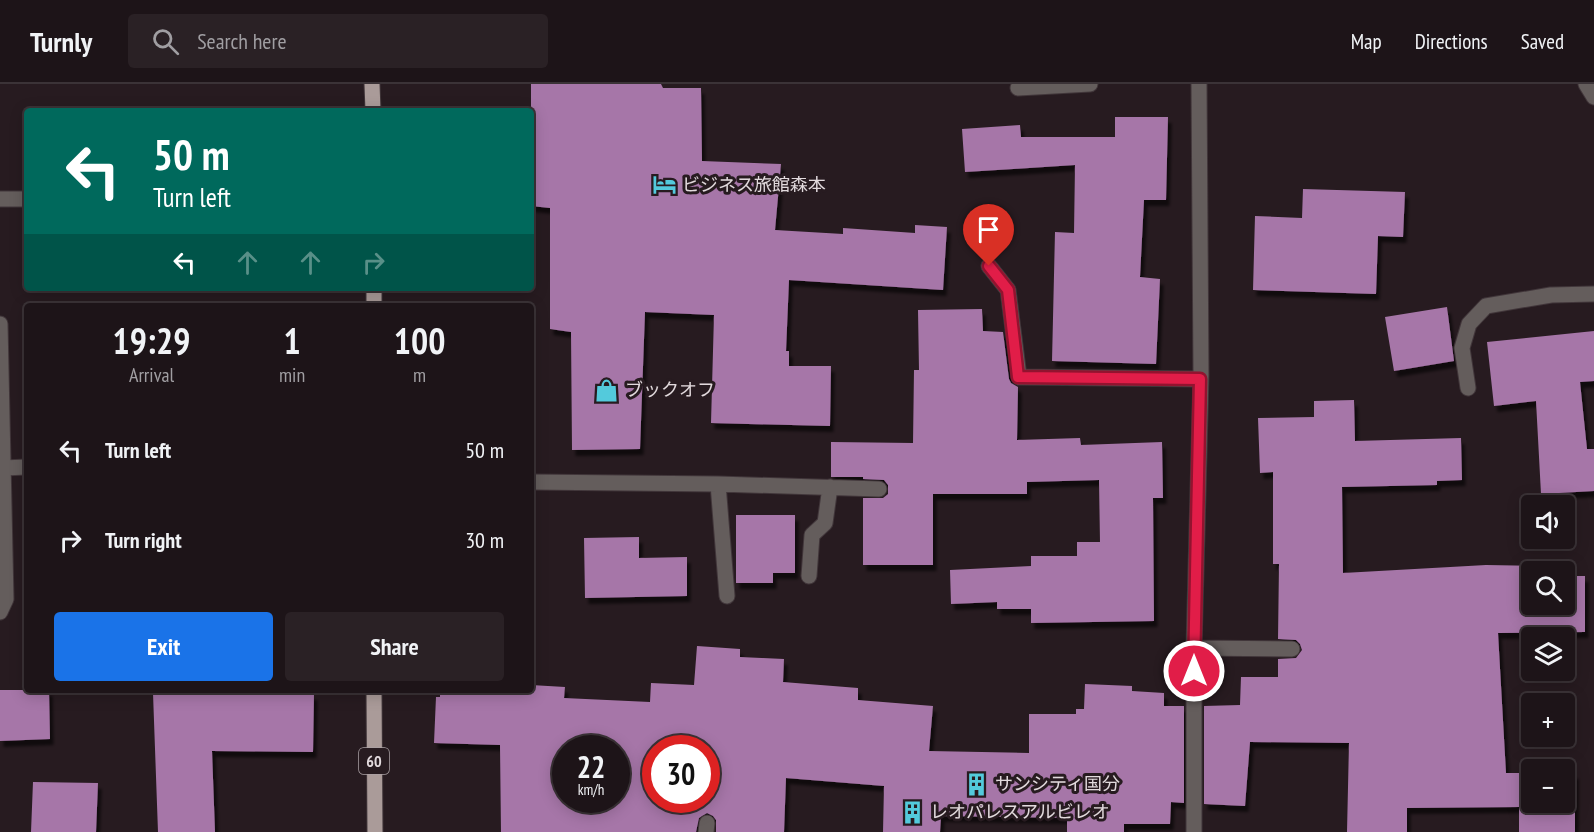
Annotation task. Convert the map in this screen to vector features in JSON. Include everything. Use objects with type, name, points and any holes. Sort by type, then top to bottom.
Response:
[{"type":"main road","points":[[372,84],[373,108]]},
{"type":"main road","name":"60","points":[[374,693],[375,832]]},
{"type":"street","points":[[1018,88],[1090,84]]},
{"type":"street","points":[[1194,832],[1194,648],[1200,379],[1199,84]]},
{"type":"street","points":[[1586,84],[1594,97]]},
{"type":"street","points":[[0,199],[24,199]]},
{"type":"street","points":[[989,266],[1008,290],[1018,377],[1200,379]]},
{"type":"street","points":[[1468,388],[1462,348],[1469,324],[1486,306],[1551,294],[1594,294]]},
{"type":"street","points":[[0,324],[6,599],[0,612]]},
{"type":"street","points":[[3,468],[24,467]]},
{"type":"street","points":[[534,482],[879,489]]},
{"type":"street","points":[[717,484],[727,596]]},
{"type":"street","points":[[809,576],[812,536],[825,522],[830,487]]},
{"type":"street","points":[[1194,648],[1292,649]]},
{"type":"building","points":[[531,84],[661,84],[663,88],[701,88],[702,161],[781,164],[775,230],[843,234],[843,228],[915,233],[915,225],[947,227],[943,290],[789,280],[786,351],[789,351],[789,366],[831,366],[830,426],[711,423],[714,315],[645,312],[640,449],[572,450],[571,332],[550,329],[550,208],[534,206],[534,108],[531,108]]},
{"type":"building","points":[[1115,117],[1168,117],[1166,200],[1144,200],[1140,277],[1160,279],[1156,364],[1052,361],[1055,232],[1074,233],[1075,165],[965,172],[962,129],[1020,125],[1021,137],[1115,137]]},
{"type":"building","points":[[1303,189],[1405,192],[1403,237],[1378,236],[1376,294],[1253,290],[1255,216],[1302,218]]},
{"type":"building","points":[[1447,307],[1454,361],[1394,371],[1385,317]]},
{"type":"building","points":[[982,309],[983,331],[1003,332],[1009,379],[1018,387],[1017,440],[1080,438],[1081,445],[1162,442],[1163,498],[1153,498],[1154,621],[1031,623],[1031,609],[997,609],[997,602],[951,604],[950,570],[1031,566],[1031,556],[1077,556],[1077,542],[1100,542],[1099,480],[1027,482],[1027,494],[933,494],[933,565],[863,565],[863,498],[883,498],[888,494],[888,485],[884,480],[863,479],[863,477],[831,477],[831,442],[913,443],[914,370],[919,370],[918,310]]},
{"type":"building","points":[[1594,331],[1594,381],[1580,382],[1587,449],[1594,449],[1594,491],[1541,494],[1536,401],[1494,406],[1487,342]]},
{"type":"building","points":[[1354,400],[1355,441],[1461,438],[1462,480],[1437,481],[1437,485],[1342,487],[1343,573],[1486,565],[1521,566],[1521,615],[1575,615],[1575,576],[1585,576],[1585,632],[1575,632],[1575,627],[1521,627],[1521,633],[1498,633],[1506,773],[1521,773],[1521,813],[1575,813],[1575,832],[1519,832],[1519,807],[1407,808],[1407,832],[1347,832],[1349,743],[1250,742],[1245,806],[1204,804],[1204,706],[1240,705],[1241,677],[1278,677],[1278,659],[1296,658],[1302,650],[1296,640],[1278,639],[1279,564],[1273,564],[1273,472],[1260,473],[1258,418],[1314,417],[1314,401]]},
{"type":"building","points":[[736,515],[795,515],[795,573],[773,573],[773,583],[736,583]]},
{"type":"building","points":[[639,537],[639,558],[687,557],[687,596],[585,598],[584,538]]},
{"type":"building","points":[[697,646],[740,649],[740,657],[784,659],[783,682],[858,688],[858,700],[933,706],[929,751],[1029,753],[1029,714],[1076,714],[1076,709],[1084,709],[1085,684],[1132,686],[1132,691],[1164,693],[1164,706],[1184,706],[1184,803],[1171,802],[1170,824],[1124,824],[1124,832],[1067,832],[1067,818],[941,816],[940,832],[883,832],[884,786],[786,778],[784,832],[716,832],[716,820],[707,813],[699,818],[696,832],[501,832],[500,745],[434,743],[436,697],[440,697],[440,693],[534,693],[534,685],[565,687],[564,698],[650,702],[651,683],[694,685]]},
{"type":"building","points":[[0,690],[49,693],[50,739],[0,741]]},
{"type":"building","points":[[153,693],[314,694],[313,752],[212,751],[215,832],[158,832]]},
{"type":"building","points":[[33,782],[98,783],[96,832],[31,832]]},
{"type":"place","name":"ビジネス旅館森本","points":[[664,185]]},
{"type":"place","name":"ブックオフ","points":[[607,390]]},
{"type":"place","name":"サンシティ国分","points":[[977,784]]},
{"type":"place","name":"レオパレスアルビレオ","points":[[912,812]]},
{"type":"route","points":[[989,266],[1008,290],[1018,377],[1200,379],[1194,671]]}]
